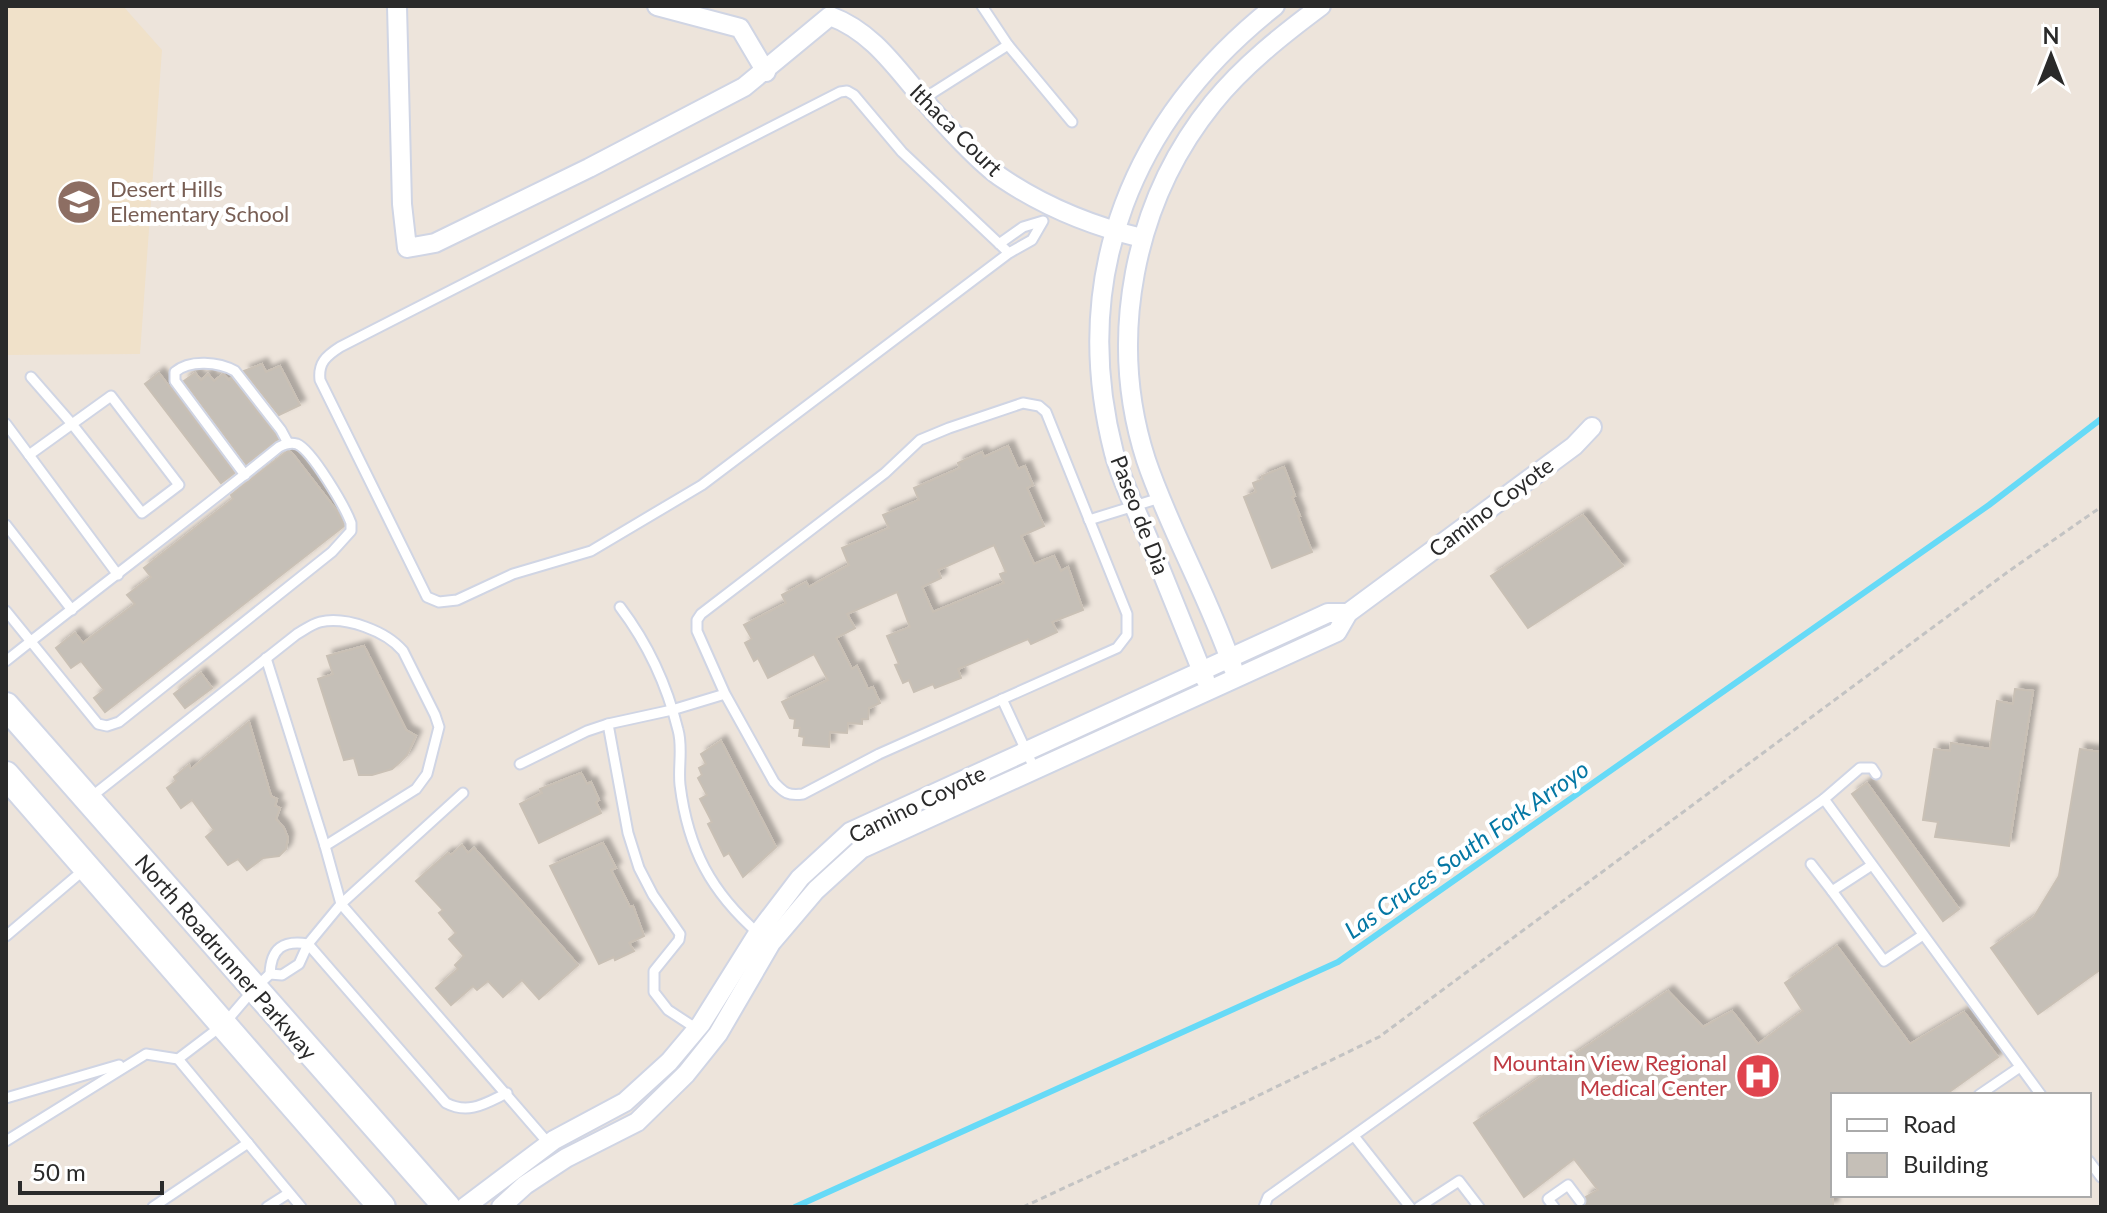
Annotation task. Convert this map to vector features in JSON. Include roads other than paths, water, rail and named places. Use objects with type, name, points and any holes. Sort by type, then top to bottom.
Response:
[{"type":"main road","name":"North Roadrunner Parkway","points":[[6,706],[88,799],[262,982],[447,1207]]},
{"type":"main road","name":"North Roadrunner Parkway","points":[[6,775],[382,1207]]},
{"type":"street","points":[[397,6],[402,204],[407,248],[435,243],[589,168],[744,87],[766,72],[740,28],[657,6]]},
{"type":"street","name":"Paseo de Dia","points":[[1210,690],[1123,480],[1113,446],[1101,367],[1102,305],[1115,232],[1141,164],[1179,100],[1224,49],[1275,6]]},
{"type":"street","name":"Paseo de Dia","points":[[1236,678],[1160,498],[1141,442],[1130,383],[1129,316],[1142,238],[1167,175],[1212,104],[1243,70],[1316,7]]},
{"type":"street","name":"Ithaca Court","points":[[766,72],[830,16],[870,38],[923,99],[1000,177],[1049,214],[1067,215],[1142,238]]},
{"type":"street","name":"Camino Coyote","points":[[465,1207],[549,1144],[625,1102],[669,1062],[764,938],[861,849],[1337,632],[1348,613],[1574,446],[1592,427]]},
{"type":"street","name":"Camino Coyote","points":[[501,1207],[525,1185],[566,1158],[637,1122],[686,1074],[713,1040],[764,938],[800,878],[850,832],[1328,613],[1348,613]]},
{"type":"lane","points":[[982,6],[1008,45],[1072,122]]},
{"type":"lane","points":[[923,99],[1008,45]]},
{"type":"lane","points":[[1009,253],[902,152],[854,95],[847,91],[840,92],[340,347],[327,355],[322,363],[320,380],[427,597],[434,602],[457,600],[513,574],[591,551],[702,485],[1009,253],[1032,240],[1049,214]]},
{"type":"lane","points":[[999,244],[1049,214]]},
{"type":"lane","points":[[245,475],[175,381],[175,372],[182,366],[212,363],[235,371],[288,443]]},
{"type":"lane","points":[[29,455],[72,424],[111,396],[179,485],[142,513],[72,424],[31,377]]},
{"type":"lane","points":[[1023,403],[1039,406],[1046,412],[1127,614],[1127,635],[1117,648],[879,754],[803,794],[783,792],[774,782],[725,694],[697,631],[697,620],[701,614],[885,473],[920,440],[1023,403]]},
{"type":"lane","points":[[6,424],[118,575]]},
{"type":"lane","points":[[6,611],[30,642],[98,724],[107,726],[119,722],[332,552],[351,531],[348,513],[309,454],[299,445],[288,443],[245,475],[118,575],[30,642],[6,661]]},
{"type":"lane","points":[[1089,520],[1160,498]]},
{"type":"lane","points":[[6,525],[72,610]]},
{"type":"lane","points":[[620,607],[653,658],[672,710],[679,733],[685,820],[694,848],[711,882],[727,904],[764,938]]},
{"type":"lane","points":[[88,799],[297,634],[318,622],[343,622],[371,630],[396,643],[403,651],[439,727],[427,774],[416,789],[325,846]]},
{"type":"lane","points":[[266,658],[341,904],[549,1144]]},
{"type":"lane","points":[[520,764],[587,731],[725,694]]},
{"type":"lane","points":[[1002,699],[1035,770]]},
{"type":"lane","points":[[608,724],[628,833],[639,868],[680,934],[679,940],[654,971],[654,992],[668,1010],[713,1040]]},
{"type":"lane","points":[[1264,1207],[1268,1197],[1824,799],[1860,768],[1872,768],[1876,774]]},
{"type":"lane","points":[[262,982],[282,975],[299,964],[308,944],[341,904],[463,793]]},
{"type":"lane","points":[[1824,799],[2040,1093]]},
{"type":"lane","points":[[1811,864],[1884,961],[1923,935]]},
{"type":"lane","points":[[1832,891],[1872,865]]},
{"type":"lane","points":[[6,936],[87,868]]},
{"type":"lane","points":[[178,1059],[224,1024],[262,982],[274,953],[293,942],[308,944],[446,1103],[474,1109],[507,1093]]},
{"type":"lane","points":[[6,1141],[146,1054],[178,1059],[301,1207]]},
{"type":"lane","points":[[6,1098],[130,1062]]},
{"type":"lane","points":[[1982,1093],[2020,1067]]},
{"type":"lane","points":[[1354,1136],[1410,1207]]},
{"type":"lane","points":[[153,1207],[248,1143]]},
{"type":"lane","points":[[1419,1207],[1459,1181],[1479,1207]]},
{"type":"lane","points":[[1554,1207],[1548,1199],[1568,1185],[1580,1201]]},
{"type":"lane","points":[[267,1207],[289,1193]]},
{"type":"waterway","name":"Las Cruces South Fork Arroyo","points":[[795,1207],[1338,962],[1989,505],[2101,419]]},
{"type":"place","name":"Desert Hills Elementary School","points":[[79,202]]},
{"type":"place","name":"Mountain View Regional Medical Center","points":[[1758,1076]]}]
